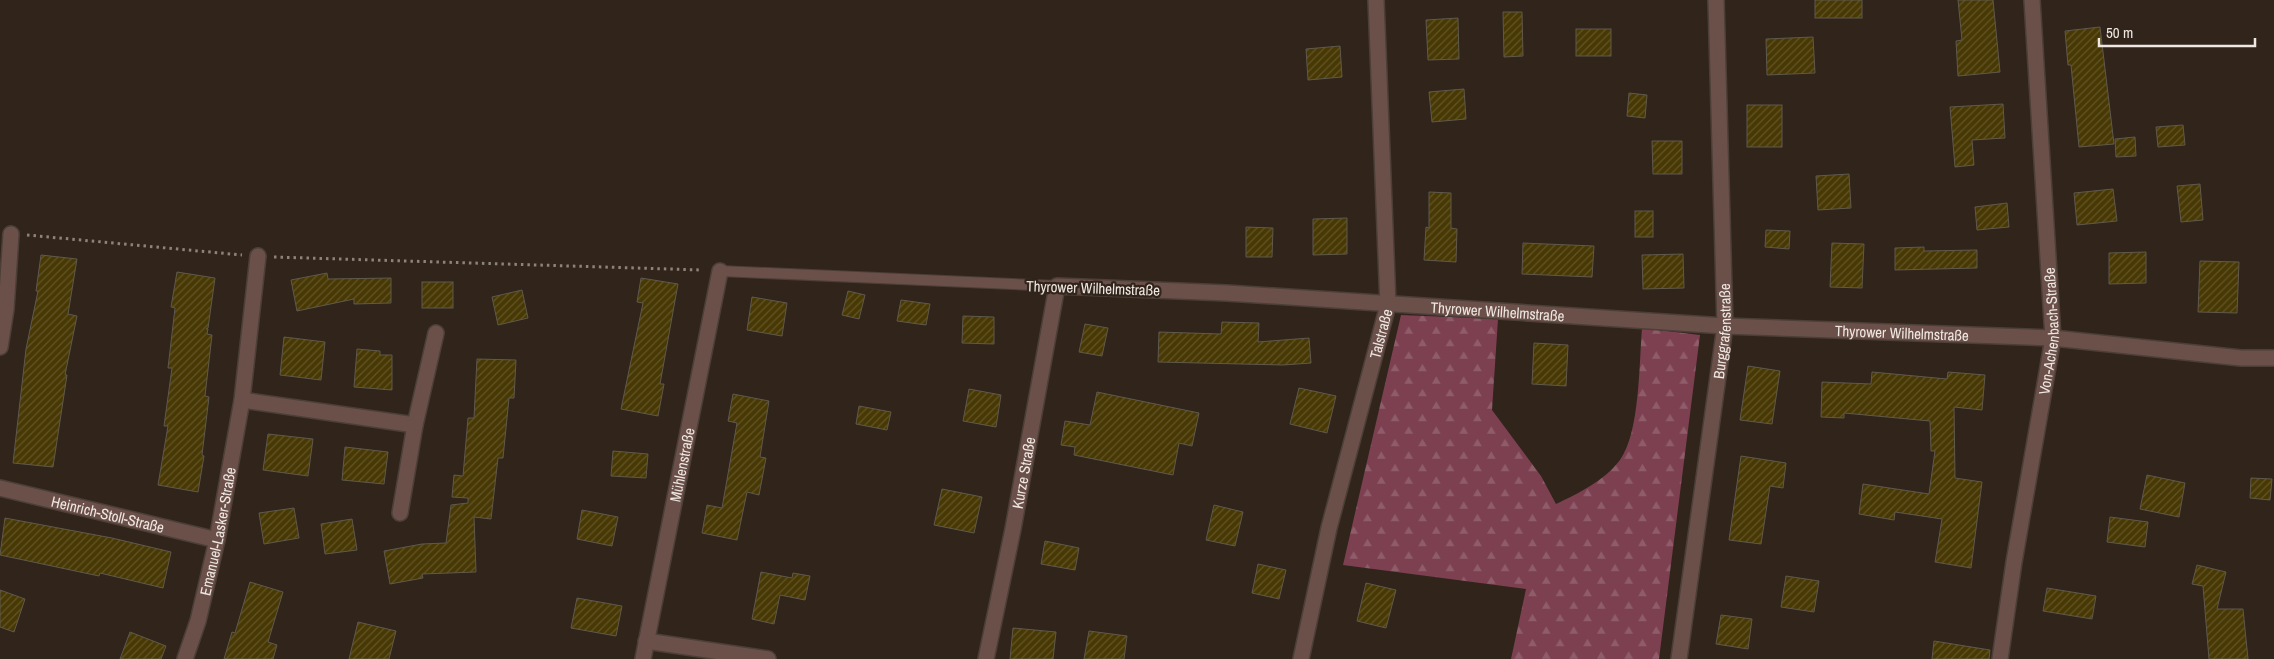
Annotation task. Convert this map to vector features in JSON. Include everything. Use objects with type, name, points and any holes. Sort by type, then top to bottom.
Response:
[{"type":"street","name":"Talstraße","points":[[1301,659],[1329,528],[1388,305],[1376,0]]},
{"type":"street","name":"Burggrafenstraße","points":[[1679,659],[1725,326],[1716,0]]},
{"type":"street","name":"Von-Achenbach-Straße","points":[[2000,659],[2014,562],[2053,338],[2032,0]]},
{"type":"street","points":[[0,347],[6,309],[11,234]]},
{"type":"street","name":"Emanuel-Lasker-Straße","points":[[184,659],[198,621],[217,540],[242,400],[258,256]]},
{"type":"street","name":"Mühlenstraße","points":[[643,659],[720,271]]},
{"type":"street","name":"Thyrower Wilhelmstraße","points":[[1057,286],[1227,293],[1725,326],[2053,338],[2241,358],[2274,358]]},
{"type":"street","name":"Kurze Straße","points":[[986,659],[1013,529],[1057,286]]},
{"type":"street","points":[[400,514],[415,425],[436,334]]},
{"type":"street","points":[[242,400],[415,425]]},
{"type":"street","name":"Heinrich-Stoll-Straße","points":[[0,488],[217,540]]},
{"type":"street","points":[[646,641],[768,659]]},
{"type":"lane","name":"Thyrower Wilhelmstraße","points":[[720,271],[1057,286]]},
{"type":"path","points":[[11,234],[258,256],[720,271]]},
{"type":"green space","points":[[1401,315],[1498,319],[1492,410],[1541,476],[1556,504],[1599,480],[1614,467],[1627,448],[1635,415],[1642,328],[1700,335],[1659,659],[1511,659],[1526,589],[1343,565]]},
{"type":"building","points":[[1815,0],[1862,0],[1862,18],[1815,18]]},
{"type":"building","points":[[1958,0],[1993,0],[2000,72],[1958,76],[1956,41],[1962,40]]},
{"type":"building","points":[[1503,12],[1522,12],[1523,56],[1504,57]]},
{"type":"building","points":[[1458,18],[1459,59],[1428,60],[1426,20]]},
{"type":"building","points":[[2100,27],[2114,144],[2079,147],[2071,65],[2068,65],[2065,31]]},
{"type":"building","points":[[1576,29],[1611,29],[1611,56],[1576,56]]},
{"type":"building","points":[[1813,37],[1815,73],[1767,75],[1766,39]]},
{"type":"building","points":[[1340,46],[1342,77],[1308,80],[1306,49]]},
{"type":"building","points":[[1464,89],[1466,119],[1432,122],[1429,92]]},
{"type":"building","points":[[1629,93],[1647,95],[1645,118],[1627,116]]},
{"type":"building","points":[[2003,104],[2005,138],[1972,140],[1974,165],[1955,167],[1950,107]]},
{"type":"building","points":[[1747,105],[1782,105],[1782,147],[1747,147]]},
{"type":"building","points":[[2183,125],[2185,145],[2158,147],[2156,127]]},
{"type":"building","points":[[2135,137],[2136,156],[2116,157],[2115,139]]},
{"type":"building","points":[[1652,141],[1682,141],[1682,174],[1653,174]]},
{"type":"building","points":[[1849,174],[1851,208],[1818,210],[1816,176]]},
{"type":"building","points":[[2200,184],[2203,220],[2181,222],[2177,186]]},
{"type":"building","points":[[2113,189],[2117,221],[2077,225],[2074,193]]},
{"type":"building","points":[[1429,192],[1451,193],[1451,228],[1457,229],[1456,262],[1424,260],[1426,227],[1429,228]]},
{"type":"building","points":[[2007,203],[2009,227],[1977,230],[1975,207]]},
{"type":"building","points":[[1635,211],[1653,211],[1653,237],[1635,237]]},
{"type":"building","points":[[1347,218],[1347,254],[1313,255],[1313,219]]},
{"type":"building","points":[[1246,227],[1273,228],[1272,257],[1246,257]]},
{"type":"building","points":[[1766,230],[1790,231],[1789,249],[1765,247]]},
{"type":"building","points":[[1523,243],[1594,246],[1592,277],[1522,274]]},
{"type":"building","points":[[1832,243],[1864,244],[1862,288],[1830,287]]},
{"type":"building","points":[[1924,247],[1924,251],[1977,250],[1977,268],[1895,270],[1895,248]]},
{"type":"building","points":[[2146,252],[2146,283],[2109,284],[2109,253]]},
{"type":"building","points":[[1683,254],[1684,288],[1643,289],[1642,255]]},
{"type":"building","points":[[41,255],[77,259],[68,314],[77,316],[65,375],[67,375],[53,467],[13,463],[26,349],[38,291],[36,291]]},
{"type":"building","points":[[2200,261],[2239,262],[2237,313],[2198,312]]},
{"type":"building","points":[[177,272],[215,278],[208,328],[206,329],[208,329],[207,334],[212,335],[205,396],[209,397],[202,455],[204,456],[198,492],[158,485],[168,426],[164,426],[172,368],[168,368],[175,308],[171,307]]},
{"type":"building","points":[[327,273],[328,279],[391,278],[391,303],[354,304],[354,299],[297,311],[291,280]]},
{"type":"building","points":[[641,278],[678,284],[660,384],[664,384],[658,416],[621,409],[643,303],[637,302]]},
{"type":"building","points":[[422,282],[453,282],[453,308],[422,308]]},
{"type":"building","points":[[522,290],[528,318],[498,325],[492,297]]},
{"type":"building","points":[[848,291],[865,295],[859,319],[842,315]]},
{"type":"building","points":[[752,297],[787,303],[782,336],[747,330]]},
{"type":"building","points":[[901,300],[930,304],[926,325],[897,321]]},
{"type":"building","points":[[963,316],[994,317],[994,344],[962,343]]},
{"type":"building","points":[[1222,322],[1259,323],[1258,342],[1309,338],[1311,363],[1283,365],[1158,362],[1159,332],[1221,334]]},
{"type":"building","points":[[1085,324],[1108,328],[1102,356],[1079,352]]},
{"type":"building","points":[[284,337],[325,342],[321,380],[280,375]]},
{"type":"building","points":[[1534,343],[1568,345],[1566,386],[1532,384]]},
{"type":"building","points":[[357,349],[380,351],[380,355],[392,355],[392,390],[354,387]]},
{"type":"building","points":[[477,359],[516,360],[514,398],[509,398],[503,458],[498,458],[491,519],[474,517],[476,572],[422,574],[423,578],[390,584],[384,551],[422,544],[446,543],[451,505],[468,503],[468,498],[452,497],[454,475],[463,476],[468,418],[474,418]]},
{"type":"building","points":[[1748,366],[1780,371],[1772,424],[1740,420]]},
{"type":"building","points":[[1872,372],[1947,379],[1948,372],[1985,375],[1982,410],[1954,407],[1955,478],[1982,482],[1971,568],[1935,562],[1942,519],[1895,512],[1894,520],[1859,514],[1863,484],[1929,494],[1935,451],[1931,451],[1930,421],[1844,413],[1844,418],[1821,417],[1822,382],[1871,384]]},
{"type":"building","points":[[1299,388],[1336,396],[1327,433],[1290,424]]},
{"type":"building","points":[[969,389],[1001,395],[996,427],[963,421]]},
{"type":"building","points":[[1097,392],[1199,413],[1192,446],[1179,443],[1173,475],[1074,455],[1075,447],[1061,445],[1065,421],[1090,425]]},
{"type":"building","points":[[733,394],[769,401],[760,457],[766,458],[759,495],[747,492],[737,540],[702,533],[707,505],[722,508],[737,423],[728,421]]},
{"type":"building","points":[[859,406],[891,412],[887,430],[856,424]]},
{"type":"building","points":[[268,434],[313,439],[308,476],[263,470]]},
{"type":"building","points":[[345,447],[388,452],[384,484],[342,480]]},
{"type":"building","points":[[613,451],[648,454],[646,478],[611,476]]},
{"type":"building","points":[[1741,456],[1786,463],[1783,488],[1770,486],[1761,544],[1729,540]]},
{"type":"building","points":[[2147,475],[2185,483],[2179,517],[2140,509]]},
{"type":"building","points":[[2251,478],[2272,479],[2270,500],[2250,498]]},
{"type":"building","points":[[942,489],[982,497],[974,533],[934,525]]},
{"type":"building","points":[[1214,505],[1243,512],[1235,546],[1206,540]]},
{"type":"building","points":[[294,508],[299,538],[264,544],[259,513]]},
{"type":"building","points":[[582,510],[618,517],[612,546],[577,539]]},
{"type":"building","points":[[2110,517],[2148,522],[2145,547],[2107,542]]},
{"type":"building","points":[[5,518],[112,538],[171,552],[163,588],[100,573],[99,576],[0,555]]},
{"type":"building","points":[[352,519],[357,550],[325,554],[321,524]]},
{"type":"building","points":[[1045,541],[1079,548],[1075,570],[1041,564]]},
{"type":"building","points":[[1258,564],[1286,570],[1279,599],[1252,593]]},
{"type":"building","points":[[2197,565],[2226,572],[2217,609],[2243,609],[2248,659],[2209,659],[2203,586],[2192,584]]},
{"type":"building","points":[[761,572],[792,578],[793,573],[810,576],[805,600],[780,595],[774,624],[752,619]]},
{"type":"building","points":[[1786,576],[1819,581],[1814,612],[1781,607]]},
{"type":"building","points":[[250,582],[283,592],[268,642],[277,645],[273,659],[224,659],[232,632],[235,633]]},
{"type":"building","points":[[1366,583],[1396,590],[1386,628],[1357,621]]},
{"type":"building","points":[[2047,588],[2096,596],[2092,619],[2043,611]]},
{"type":"building","points":[[0,590],[25,599],[14,632],[0,627]]},
{"type":"building","points":[[577,598],[622,606],[616,636],[571,628]]},
{"type":"building","points":[[1721,615],[1752,619],[1748,649],[1716,644]]},
{"type":"building","points":[[358,622],[396,631],[389,659],[349,659]]},
{"type":"building","points":[[1013,628],[1056,632],[1053,659],[1010,659]]},
{"type":"building","points":[[1089,631],[1127,636],[1124,659],[1084,659]]},
{"type":"building","points":[[130,632],[166,646],[161,659],[120,659]]},
{"type":"building","points":[[1934,641],[1990,650],[1989,659],[1932,659]]}]
